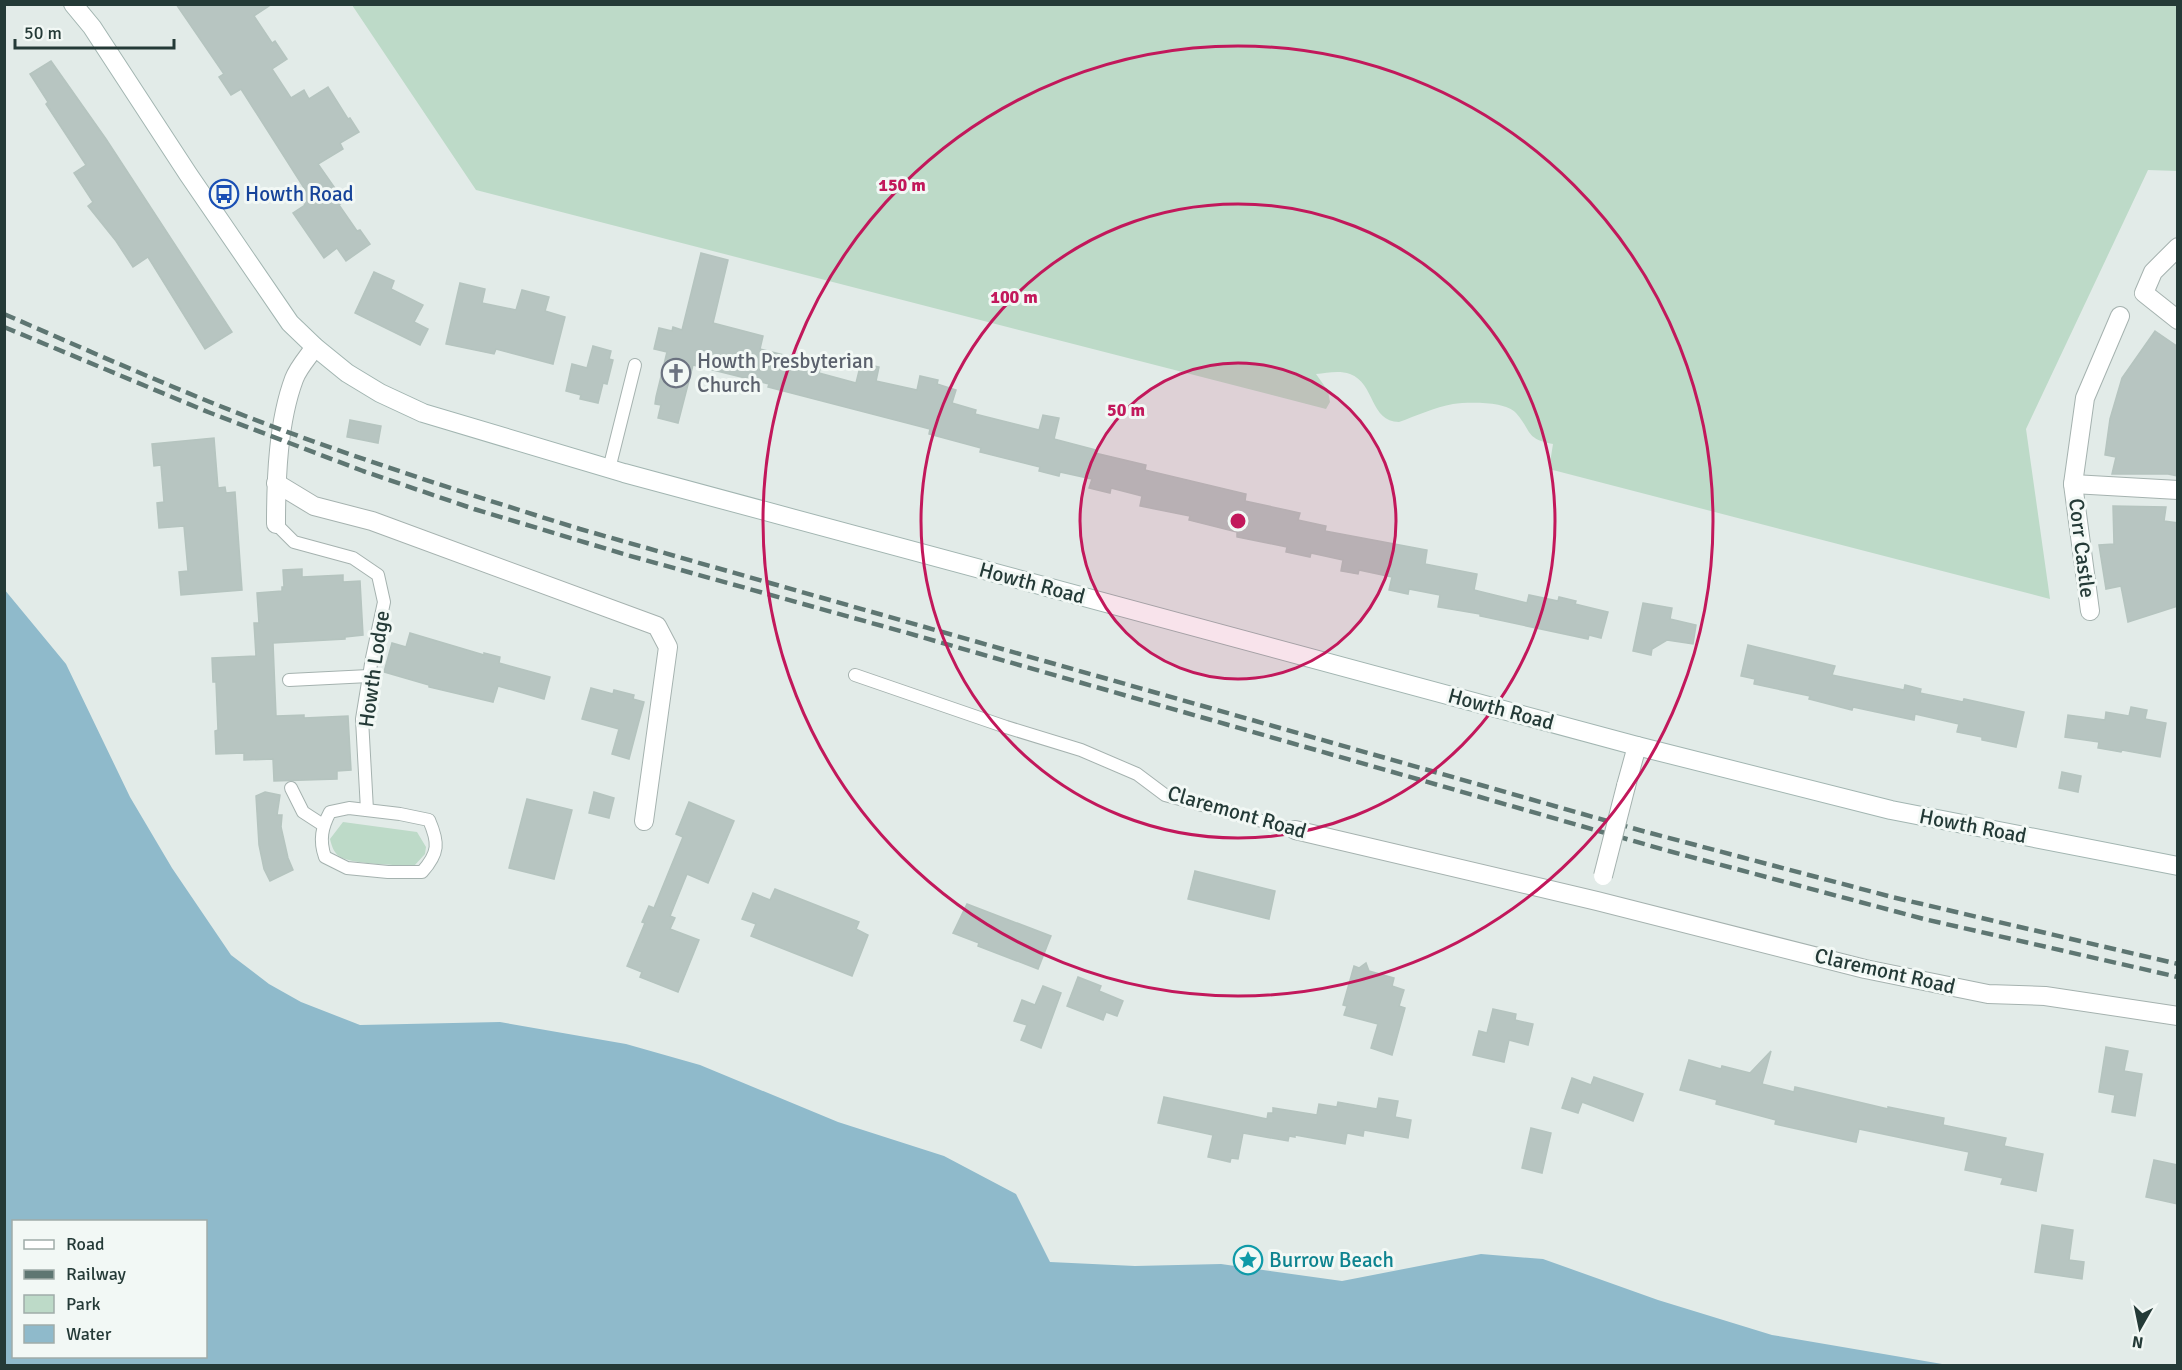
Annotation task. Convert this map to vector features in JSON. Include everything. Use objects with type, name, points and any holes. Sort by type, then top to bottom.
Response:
[{"type":"street","name":"Howth Road","points":[[73,4],[93,27],[290,323],[347,373],[380,393],[423,413],[609,469],[1637,746],[1891,810],[2178,866]]},
{"type":"street","points":[[2178,247],[2152,272],[2144,292],[2178,320]]},
{"type":"street","name":"Corr Castle","points":[[2090,611],[2073,484],[2085,398],[2120,316]]},
{"type":"street","points":[[276,524],[276,483],[286,407],[294,376],[315,347]]},
{"type":"street","points":[[276,483],[314,506],[372,521],[657,626],[668,647],[644,821]]},
{"type":"street","name":"Corr Castle","points":[[2073,484],[2178,490]]},
{"type":"street","points":[[1597,901],[1637,746]]},
{"type":"street","name":"Claremont Road","points":[[1295,830],[1597,901],[1865,969],[1988,994],[2045,996],[2178,1016]]},
{"type":"lane","points":[[609,469],[635,365]]},
{"type":"lane","name":"Howth Lodge","points":[[276,524],[294,542],[354,558],[378,575],[384,602],[362,719],[367,810]]},
{"type":"lane","name":"Claremont Road","points":[[855,675],[1006,727],[1082,750],[1137,774],[1165,795],[1295,830]]},
{"type":"lane","points":[[289,680],[369,676]]},
{"type":"lane","points":[[291,788],[303,812],[323,825]]},
{"type":"lane","points":[[349,808],[367,810],[429,820],[436,837],[434,858],[422,872],[388,872],[347,868],[325,857],[321,844],[323,825],[330,812],[349,808]]},
{"type":"green space","points":[[352,5],[2177,5],[2177,171],[2148,170],[2026,429],[2050,599],[1549,469],[1553,444],[1533,437],[1516,413],[1504,406],[1477,403],[1453,404],[1432,409],[1399,422],[1383,416],[1358,379],[1350,374],[1337,372],[1316,374],[1328,391],[1330,402],[1326,409],[476,190]]},
{"type":"green space","points":[[343,822],[417,832],[426,847],[425,854],[414,866],[367,863],[342,858],[335,852],[330,839]]},
{"type":"water","points":[[4,589],[66,664],[130,797],[172,868],[231,955],[269,984],[301,1002],[360,1025],[500,1022],[626,1044],[700,1065],[838,1122],[944,1156],[1016,1194],[1050,1262],[1135,1266],[1221,1264],[1342,1281],[1481,1254],[1543,1259],[1658,1300],[1772,1335],[1948,1365],[5,1365]]},
{"type":"building","points":[[176,4],[272,4],[254,16],[272,43],[275,41],[287,59],[272,69],[291,98],[304,90],[309,99],[328,87],[359,132],[340,143],[343,149],[318,164],[344,201],[339,205],[357,231],[360,230],[370,244],[346,261],[337,248],[324,258],[293,213],[305,205],[299,196],[306,191],[241,89],[231,95],[219,77],[224,74]]},
{"type":"building","points":[[51,61],[106,139],[232,332],[205,349],[148,257],[133,267],[88,206],[93,202],[74,173],[86,165],[46,104],[48,102],[30,74]]},
{"type":"building","points":[[701,253],[728,260],[713,323],[763,336],[760,349],[800,359],[801,356],[822,361],[819,373],[856,383],[861,363],[879,367],[876,381],[917,390],[920,376],[938,380],[937,384],[956,390],[952,403],[976,410],[975,414],[1039,430],[1043,415],[1059,418],[1054,439],[1096,450],[1095,453],[1146,465],[1145,470],[1246,494],[1245,501],[1300,513],[1298,520],[1326,526],[1325,531],[1427,550],[1425,564],[1477,574],[1474,590],[1527,603],[1529,595],[1558,601],[1559,597],[1576,601],[1575,604],[1608,612],[1601,638],[1589,635],[1588,639],[1480,616],[1480,614],[1438,607],[1440,595],[1409,589],[1408,594],[1389,590],[1392,577],[1359,570],[1358,574],[1341,571],[1343,560],[1311,553],[1310,557],[1286,552],[1287,547],[1237,537],[1237,532],[1189,520],[1190,516],[1140,506],[1142,496],[1111,488],[1110,493],[1089,488],[1092,479],[1060,472],[1059,476],[1039,471],[1040,467],[980,452],[981,448],[929,434],[930,429],[693,365],[678,423],[658,418],[661,405],[655,404],[667,352],[654,349],[659,328],[672,331],[673,327],[682,330]]},
{"type":"building","points":[[374,272],[394,281],[391,289],[423,305],[414,322],[428,329],[420,345],[355,313]]},
{"type":"building","points":[[460,283],[485,289],[482,303],[516,310],[522,290],[549,297],[545,311],[565,317],[553,364],[496,349],[494,354],[446,344]]},
{"type":"building","points":[[2155,331],[2178,347],[2178,476],[2112,474],[2116,457],[2105,455],[2110,419],[2122,378]]},
{"type":"building","points":[[593,346],[611,351],[609,359],[613,360],[607,384],[603,383],[598,403],[580,399],[581,395],[566,391],[572,364],[587,368]]},
{"type":"building","points":[[350,420],[381,426],[378,443],[347,437]]},
{"type":"building","points":[[214,438],[218,488],[225,487],[226,493],[235,492],[242,590],[181,595],[179,572],[188,571],[184,526],[159,528],[157,503],[164,502],[161,465],[154,466],[152,444]]},
{"type":"building","points":[[2113,506],[2166,507],[2164,521],[2178,523],[2178,606],[2128,622],[2121,586],[2106,589],[2099,545],[2114,544]]},
{"type":"building","points":[[302,569],[302,577],[343,575],[343,582],[360,581],[363,635],[345,637],[345,639],[273,643],[276,716],[304,715],[304,718],[348,716],[351,770],[337,771],[337,779],[274,781],[273,759],[244,760],[244,753],[216,754],[215,731],[218,730],[216,682],[213,682],[212,658],[256,656],[254,623],[259,623],[257,593],[282,591],[284,587],[283,570]]},
{"type":"building","points":[[1643,603],[1672,608],[1670,619],[1696,625],[1693,644],[1667,640],[1652,649],[1651,655],[1633,651]]},
{"type":"building","points":[[410,633],[484,655],[484,653],[500,657],[499,663],[550,677],[544,699],[498,686],[493,702],[429,687],[429,685],[384,672],[392,643],[406,647]]},
{"type":"building","points":[[1748,645],[1835,666],[1832,675],[1904,690],[1905,685],[1921,689],[1920,693],[1963,702],[1964,699],[2024,712],[2016,747],[1957,732],[1959,724],[1915,714],[1914,720],[1853,707],[1852,710],[1809,699],[1810,696],[1754,684],[1755,679],[1741,676]]},
{"type":"building","points":[[591,688],[613,694],[614,690],[634,695],[633,699],[644,702],[629,759],[612,754],[619,729],[582,719]]},
{"type":"building","points":[[2131,707],[2147,710],[2145,719],[2166,723],[2160,757],[2098,748],[2099,742],[2065,737],[2068,715],[2105,720],[2106,712],[2129,716]]},
{"type":"building","points":[[2062,772],[2081,776],[2078,792],[2059,788]]},
{"type":"building","points":[[265,792],[280,795],[277,815],[282,815],[281,827],[293,870],[270,881],[264,869],[259,845],[256,796]]},
{"type":"building","points":[[594,792],[614,798],[609,818],[589,813]]},
{"type":"building","points":[[527,799],[572,810],[554,879],[509,868]]},
{"type":"building","points":[[689,802],[734,821],[708,883],[687,874],[670,916],[675,918],[670,929],[699,940],[678,992],[640,977],[642,972],[627,966],[645,923],[642,922],[649,906],[654,908],[683,837],[676,834]]},
{"type":"building","points":[[1195,871],[1275,891],[1269,919],[1188,899]]},
{"type":"building","points":[[775,889],[859,922],[856,929],[868,935],[852,976],[751,936],[756,924],[742,919],[753,893],[770,900]]},
{"type":"building","points":[[967,904],[1051,936],[1038,969],[978,946],[979,943],[953,933]]},
{"type":"building","points":[[1366,963],[1369,971],[1394,978],[1392,986],[1404,990],[1399,1006],[1405,1008],[1392,1055],[1371,1048],[1378,1024],[1344,1015],[1347,1006],[1343,1005],[1354,966],[1359,968]]},
{"type":"building","points":[[1078,977],[1101,986],[1099,991],[1123,1001],[1117,1016],[1106,1012],[1103,1020],[1067,1006]]},
{"type":"building","points":[[1043,986],[1061,993],[1041,1048],[1021,1040],[1027,1025],[1014,1021],[1022,1000],[1035,1005]]},
{"type":"building","points":[[1493,1009],[1516,1014],[1515,1020],[1533,1024],[1528,1045],[1509,1040],[1504,1062],[1473,1055],[1479,1031],[1487,1033]]},
{"type":"building","points":[[2106,1047],[2128,1051],[2124,1071],[2142,1074],[2135,1116],[2112,1112],[2115,1095],[2099,1092]]},
{"type":"building","points":[[1771,1051],[1762,1084],[1794,1092],[1795,1087],[1888,1109],[1888,1107],[1944,1118],[1943,1125],[2006,1138],[2004,1146],[2043,1154],[2036,1191],[2001,1184],[2003,1178],[1965,1170],[1969,1152],[1859,1129],[1856,1142],[1775,1124],[1776,1120],[1716,1104],[1717,1100],[1680,1090],[1689,1060],[1721,1069],[1722,1066],[1750,1073]]},
{"type":"building","points":[[1594,1077],[1643,1094],[1633,1121],[1582,1102],[1578,1113],[1562,1108],[1572,1078],[1591,1085]]},
{"type":"building","points":[[1164,1097],[1267,1119],[1268,1113],[1273,1113],[1273,1108],[1317,1115],[1319,1104],[1337,1107],[1338,1102],[1377,1109],[1379,1098],[1398,1101],[1395,1117],[1411,1120],[1408,1138],[1364,1130],[1363,1136],[1347,1133],[1345,1144],[1295,1135],[1295,1137],[1289,1136],[1288,1141],[1243,1133],[1238,1159],[1231,1158],[1230,1162],[1208,1157],[1213,1135],[1158,1123]]},
{"type":"building","points":[[1531,1128],[1551,1133],[1542,1173],[1522,1168]]},
{"type":"building","points":[[2154,1160],[2178,1165],[2178,1204],[2146,1197]]},
{"type":"building","points":[[2042,1225],[2073,1230],[2069,1260],[2084,1262],[2082,1279],[2035,1272]]},
{"type":"railway","points":[[4,314],[247,417],[430,481],[580,529],[1639,830],[1892,897],[2178,964]]},
{"type":"railway","points":[[4,327],[208,412],[363,471],[474,509],[627,555],[1665,850],[1924,919],[2178,977]]},
{"type":"place","name":"Howth Road","points":[[224,194]]},
{"type":"place","name":"Howth Presbyterian Church","points":[[676,373]]},
{"type":"place","name":"Burrow Beach","points":[[1248,1260]]}]
